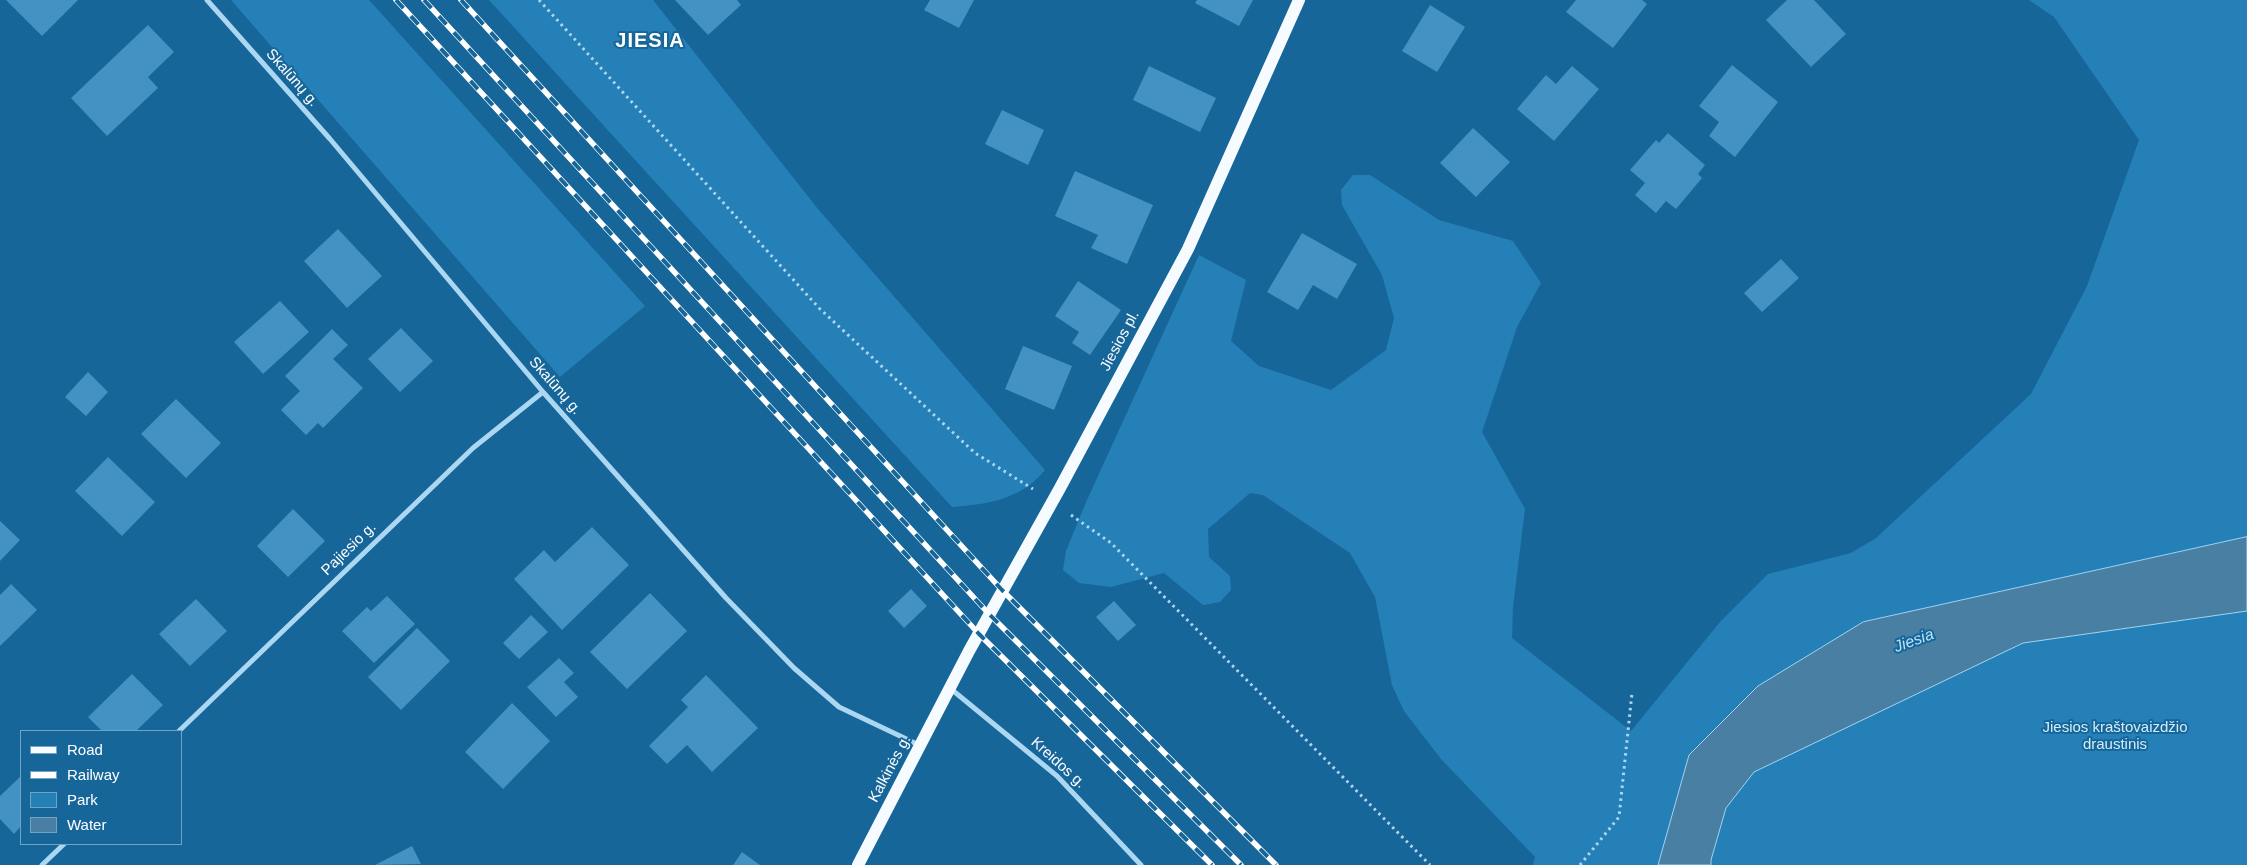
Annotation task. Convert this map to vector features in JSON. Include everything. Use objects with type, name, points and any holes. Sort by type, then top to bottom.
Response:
[{"type":"main road","name":"Jiesios pl.","points":[[950,688],[1188,249],[1299,0]]},
{"type":"main road","name":"Kalkinės g.","points":[[858,865],[950,688]]},
{"type":"street","name":"Skalūnų g.","points":[[207,0],[330,140],[543,392],[726,598],[794,668],[839,706],[921,746]]},
{"type":"street","name":"Pajiesio g.","points":[[180,730],[473,448],[543,392]]},
{"type":"street","name":"Kreidos g.","points":[[950,688],[1057,776],[1141,865]]},
{"type":"street","points":[[42,865],[63,845]]},
{"type":"path","points":[[539,0],[819,308],[975,453],[1052,502],[1110,543],[1430,865]]},
{"type":"path","points":[[1580,865],[1619,817],[1632,693]]},
{"type":"green space","points":[[231,0],[369,0],[645,306],[560,377]]},
{"type":"green space","points":[[489,0],[653,0],[818,209],[1045,470],[1025,488],[1003,499],[952,507]]},
{"type":"green space","points":[[2029,0],[2247,0],[2247,537],[1863,622],[1758,686],[1689,755],[1658,865],[1533,865],[1535,857],[1441,759],[1404,711],[1392,685],[1375,597],[1350,553],[1263,495],[1250,493],[1208,529],[1209,557],[1230,576],[1231,590],[1220,602],[1203,605],[1164,573],[1111,587],[1079,583],[1063,570],[1066,551],[1087,500],[1199,255],[1246,280],[1231,341],[1259,366],[1331,390],[1386,350],[1394,318],[1382,275],[1342,205],[1341,190],[1353,175],[1370,175],[1439,220],[1513,241],[1541,283],[1517,327],[1482,432],[1525,509],[1513,607],[1512,638],[1631,731],[1720,622],[1768,574],[1851,553],[1876,538],[2031,394],[2087,286],[2139,140],[2054,17]]},
{"type":"green space","name":"Jiesios kraštovaizdžio draustinis","points":[[2247,590],[2247,865],[1683,865],[1705,791],[1854,663]]},
{"type":"water","name":"Jiesia","points":[[2247,537],[2247,611],[2023,643],[1754,772],[1726,808],[1711,865],[1658,865],[1689,755],[1758,686],[1863,622]]},
{"type":"building","points":[[6,0],[78,0],[42,36]]},
{"type":"building","points":[[675,0],[737,0],[741,5],[708,35]]},
{"type":"building","points":[[930,0],[974,0],[959,28],[924,10]]},
{"type":"building","points":[[1197,0],[1253,0],[1239,26],[1195,3]]},
{"type":"building","points":[[1576,0],[1642,0],[1647,4],[1613,48],[1566,12]]},
{"type":"building","points":[[1787,0],[1814,0],[1846,34],[1811,67],[1766,20]]},
{"type":"building","points":[[1430,5],[1465,27],[1437,72],[1402,51]]},
{"type":"building","points":[[148,25],[174,52],[148,77],[158,88],[107,136],[71,98]]},
{"type":"building","points":[[1732,65],[1778,102],[1735,157],[1709,136],[1719,122],[1699,106]]},
{"type":"building","points":[[1149,66],[1216,98],[1200,132],[1133,100]]},
{"type":"building","points":[[1572,66],[1599,89],[1554,141],[1517,109],[1546,75],[1556,84]]},
{"type":"building","points":[[1002,110],[1044,130],[1028,165],[985,144]]},
{"type":"building","points":[[1473,128],[1510,162],[1476,197],[1440,163]]},
{"type":"building","points":[[1668,133],[1705,165],[1698,174],[1702,178],[1676,209],[1666,201],[1656,213],[1635,195],[1645,183],[1630,170],[1656,140],[1659,143]]},
{"type":"building","points":[[1075,171],[1153,205],[1127,264],[1091,248],[1098,235],[1055,216]]},
{"type":"building","points":[[338,229],[382,276],[347,308],[304,261]]},
{"type":"building","points":[[1302,233],[1357,264],[1337,299],[1313,285],[1298,310],[1267,292]]},
{"type":"building","points":[[1781,259],[1799,278],[1762,312],[1744,293]]},
{"type":"building","points":[[1078,281],[1121,310],[1090,355],[1072,343],[1079,332],[1055,316]]},
{"type":"building","points":[[280,301],[309,332],[263,374],[234,342]]},
{"type":"building","points":[[401,328],[433,361],[400,392],[368,359]]},
{"type":"building","points":[[332,329],[348,345],[333,359],[363,388],[323,428],[318,423],[306,435],[281,410],[300,391],[285,376]]},
{"type":"building","points":[[1023,346],[1072,366],[1054,410],[1005,389]]},
{"type":"building","points":[[88,372],[108,392],[86,416],[65,397]]},
{"type":"building","points":[[176,399],[221,443],[186,478],[141,434]]},
{"type":"building","points":[[108,457],[155,502],[122,536],[75,491]]},
{"type":"building","points":[[293,509],[325,541],[288,577],[257,546]]},
{"type":"building","points":[[0,521],[20,540],[0,561]]},
{"type":"building","points":[[592,527],[629,565],[562,630],[514,579],[544,550],[555,562]]},
{"type":"building","points":[[11,584],[37,610],[0,646],[0,595]]},
{"type":"building","points":[[911,589],[927,606],[904,628],[888,611]]},
{"type":"building","points":[[650,593],[687,631],[627,689],[590,652]]},
{"type":"building","points":[[387,596],[415,624],[374,663],[342,631],[367,607],[371,611]]},
{"type":"building","points":[[196,599],[227,631],[190,666],[159,634]]},
{"type":"building","points":[[1114,601],[1136,625],[1118,641],[1096,617]]},
{"type":"building","points":[[531,615],[548,632],[519,659],[503,643]]},
{"type":"building","points":[[417,628],[450,661],[401,710],[368,677]]},
{"type":"building","points":[[559,658],[574,673],[564,682],[578,697],[556,717],[527,687]]},
{"type":"building","points":[[132,674],[163,705],[137,730],[101,730],[88,717]]},
{"type":"building","points":[[706,675],[758,728],[712,772],[687,745],[667,764],[649,746],[688,707],[681,700]]},
{"type":"building","points":[[512,703],[550,741],[503,789],[465,752]]},
{"type":"building","points":[[20,777],[20,827],[14,834],[0,819],[0,796]]},
{"type":"building","points":[[412,846],[421,864],[375,865]]},
{"type":"building","points":[[742,852],[760,865],[733,865]]},
{"type":"railway","points":[[396,0],[979,634],[1212,865]]},
{"type":"railway","points":[[424,0],[989,614],[1241,865]]},
{"type":"railway","points":[[461,0],[1002,590],[1276,865]]},
{"type":"district","name":"JIESIA","points":[[650,41]]}]
